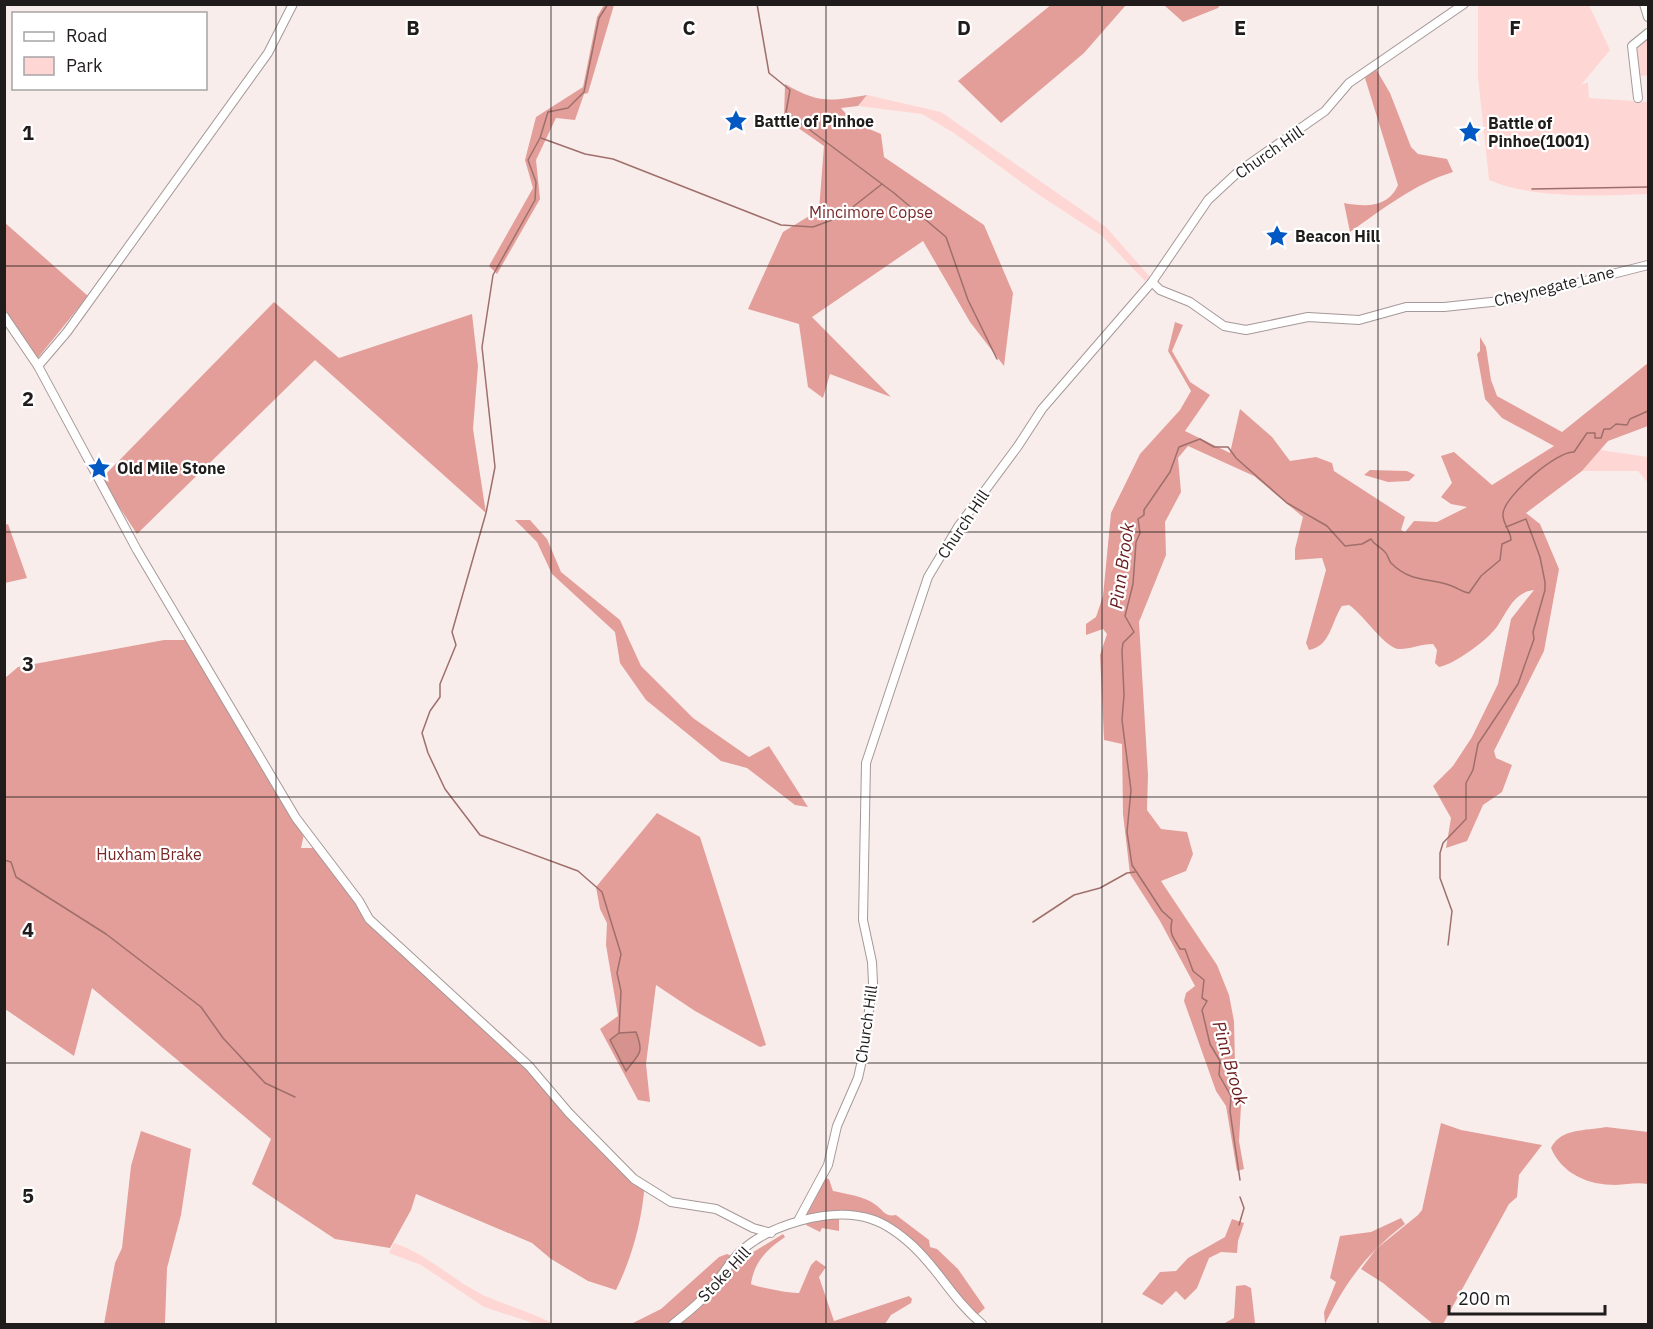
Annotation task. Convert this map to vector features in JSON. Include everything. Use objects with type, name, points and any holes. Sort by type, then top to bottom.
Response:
[{"type":"street","points":[[38,366],[67,332],[226,113],[267,53],[293,4]]},
{"type":"street","name":"Church Hill","points":[[799,1219],[828,1165],[837,1126],[858,1078],[862,1060],[873,983],[872,962],[863,920],[866,763],[925,586],[952,537],[1042,409],[1152,282],[1203,207],[1222,186],[1325,111],[1348,83],[1464,4]]},
{"type":"street","points":[[1644,4],[1648,17]]},
{"type":"street","points":[[1638,99],[1632,46],[1648,33]]},
{"type":"street","name":"Cheynegate Lane","points":[[1152,282],[1161,290],[1190,302],[1224,326],[1246,330],[1308,317],[1359,320],[1406,307],[1444,307],[1510,300],[1648,265]]},
{"type":"street","points":[[4,316],[38,366],[137,550],[296,818],[359,901],[369,919],[529,1066],[569,1113],[634,1179],[671,1202],[716,1209],[758,1234]]},
{"type":"street","name":"Stoke Hill","points":[[673,1324],[705,1297],[739,1253],[758,1234],[771,1233],[799,1219],[836,1215],[866,1217],[890,1227],[935,1268],[960,1305],[982,1324]]},
{"type":"green space","points":[[1052,4],[1126,5],[1084,53],[1001,123],[958,81]]},
{"type":"green space","points":[[604,5],[614,5],[588,93],[584,94],[575,120],[556,118],[536,160],[540,199],[497,274],[489,266],[533,188],[525,160],[536,117],[583,87],[597,17]]},
{"type":"green space","points":[[1164,5],[1220,5],[1218,8],[1183,22]]},
{"type":"green space","points":[[1478,5],[1589,5],[1610,50],[1581,85],[1588,82],[1589,98],[1648,102],[1648,194],[1567,195],[1525,190],[1489,180],[1478,77]]},
{"type":"green space","points":[[1648,35],[1648,75],[1636,77],[1632,46]]},
{"type":"green space","points":[[1376,69],[1390,93],[1411,147],[1418,154],[1447,159],[1453,172],[1412,190],[1350,232],[1344,203],[1368,205],[1382,202],[1394,193],[1398,185],[1365,78]]},
{"type":"green space","name":"Mincimore Copse","points":[[785,84],[816,98],[843,99],[867,95],[858,106],[841,108],[853,122],[881,134],[884,157],[984,225],[1013,293],[1004,366],[970,322],[923,241],[812,317],[891,397],[830,374],[823,398],[808,387],[799,324],[748,309],[783,232],[819,210],[824,146],[784,118]]},
{"type":"green space","points":[[867,95],[941,112],[1106,227],[1150,277],[1145,281],[1102,236],[1039,195],[954,133],[922,114],[858,106]]},
{"type":"green space","points":[[4,222],[88,296],[37,359],[5,311]]},
{"type":"green space","points":[[274,302],[339,358],[472,314],[478,366],[473,429],[486,513],[315,360],[137,534],[101,479]]},
{"type":"green space","points":[[1175,322],[1183,325],[1172,351],[1190,382],[1210,395],[1185,431],[1230,453],[1240,409],[1272,437],[1290,461],[1316,457],[1332,463],[1334,471],[1405,517],[1401,530],[1405,532],[1414,521],[1437,522],[1467,507],[1451,504],[1441,497],[1452,483],[1441,456],[1454,452],[1492,485],[1554,446],[1502,418],[1485,399],[1477,354],[1480,351],[1480,337],[1486,347],[1491,380],[1497,396],[1562,432],[1648,363],[1648,426],[1608,441],[1582,471],[1526,513],[1540,524],[1559,569],[1544,651],[1494,751],[1496,758],[1512,765],[1502,792],[1483,805],[1467,841],[1446,848],[1451,818],[1433,786],[1453,766],[1472,737],[1498,684],[1511,619],[1534,590],[1516,599],[1496,628],[1478,645],[1461,657],[1439,667],[1435,663],[1437,650],[1433,644],[1404,649],[1394,648],[1349,605],[1342,606],[1322,644],[1309,650],[1306,643],[1326,570],[1322,558],[1295,560],[1295,549],[1303,517],[1254,476],[1188,446],[1178,458],[1181,492],[1165,522],[1166,555],[1139,622],[1148,775],[1147,810],[1161,829],[1187,832],[1193,854],[1186,871],[1161,881],[1217,965],[1229,995],[1234,1021],[1235,1063],[1241,1106],[1239,1141],[1244,1169],[1237,1171],[1226,1106],[1216,1091],[1184,1001],[1186,993],[1195,986],[1160,921],[1130,874],[1123,814],[1122,744],[1104,740],[1100,655],[1107,634],[1103,629],[1086,635],[1086,624],[1096,617],[1103,596],[1111,513],[1140,454],[1180,410],[1191,391],[1168,351]]},
{"type":"green space","points":[[1600,450],[1648,457],[1648,483],[1638,471],[1582,471]]},
{"type":"green space","points":[[1370,470],[1407,471],[1415,475],[1409,481],[1388,482],[1364,475]]},
{"type":"green space","points":[[515,520],[530,520],[547,539],[561,572],[620,620],[641,666],[693,718],[749,757],[769,746],[808,807],[795,805],[747,768],[721,761],[646,700],[620,663],[615,632],[552,574],[537,542]]},
{"type":"green space","points":[[8,524],[27,578],[5,583],[5,525]]},
{"type":"green space","name":"Huxham Brake","points":[[164,640],[193,640],[304,834],[301,848],[314,848],[353,898],[412,957],[510,1041],[602,1148],[645,1182],[636,1238],[616,1290],[588,1281],[551,1259],[532,1243],[416,1194],[411,1210],[390,1248],[335,1239],[252,1184],[271,1139],[92,988],[74,1056],[5,1009],[5,678],[18,667]]},
{"type":"green space","points":[[657,813],[700,837],[766,1045],[760,1047],[695,1011],[656,985],[646,1064],[650,1102],[638,1100],[600,1029],[618,1016],[606,945],[607,923],[600,909],[596,887]]},
{"type":"green space","points":[[1441,1123],[1461,1130],[1542,1145],[1519,1175],[1517,1197],[1509,1204],[1443,1324],[1433,1324],[1383,1283],[1361,1269],[1376,1249],[1422,1210]]},
{"type":"green space","points":[[1606,1127],[1648,1132],[1648,1184],[1616,1185],[1586,1180],[1562,1165],[1551,1148],[1555,1142],[1567,1134]]},
{"type":"green space","points":[[141,1131],[191,1149],[181,1215],[167,1268],[165,1323],[104,1324],[115,1263],[122,1248],[131,1166]]},
{"type":"green space","points":[[818,1177],[829,1179],[833,1191],[866,1199],[887,1214],[896,1215],[929,1240],[930,1247],[937,1249],[958,1269],[985,1308],[976,1316],[960,1302],[923,1250],[887,1222],[839,1215],[839,1231],[822,1228],[820,1232],[806,1225],[808,1219],[800,1214]]},
{"type":"green space","points":[[1401,1218],[1405,1224],[1379,1246],[1359,1269],[1341,1294],[1325,1324],[1324,1312],[1336,1282],[1330,1278],[1340,1236],[1371,1232]]},
{"type":"green space","points":[[1232,1219],[1244,1223],[1237,1253],[1221,1252],[1209,1258],[1197,1288],[1185,1300],[1176,1291],[1162,1305],[1142,1294],[1160,1272],[1176,1271],[1188,1258],[1225,1237]]},
{"type":"green space","points":[[783,1234],[785,1237],[767,1251],[758,1263],[751,1284],[799,1293],[811,1265],[816,1260],[826,1267],[819,1277],[834,1321],[909,1296],[912,1299],[911,1303],[891,1315],[885,1324],[631,1324],[661,1309],[719,1257],[727,1254],[740,1260]]},
{"type":"green space","points":[[394,1243],[418,1254],[485,1296],[554,1324],[536,1324],[484,1307],[421,1265],[389,1253]]},
{"type":"green space","points":[[1245,1285],[1251,1288],[1255,1323],[1223,1324],[1234,1318],[1236,1286]]},
{"type":"shaded area","points":[[636,1032],[640,1045],[639,1054],[626,1071],[610,1040],[619,1033]]},
{"type":"waterway","points":[[608,4],[599,18],[584,92],[568,108],[548,112],[540,138],[528,160],[536,182],[535,200],[493,275],[482,347],[495,467],[486,513],[452,632],[456,645],[440,684],[440,697],[430,711],[422,733],[428,753],[445,789],[480,835],[578,871],[602,892],[621,954],[617,973],[621,991],[619,1033]]},
{"type":"waterway","points":[[757,4],[769,73],[790,90],[786,112],[894,193],[946,237],[968,300],[997,359]]},
{"type":"waterway","points":[[541,138],[585,154],[613,159],[781,225],[813,227],[840,217],[882,184]]},
{"type":"waterway","points":[[1532,189],[1648,187]]},
{"type":"waterway","name":"Pinn Brook","points":[[1240,1180],[1230,1111],[1231,1096],[1219,1075],[1220,1061],[1210,1044],[1202,1010],[1207,1001],[1202,998],[1204,980],[1193,971],[1185,949],[1180,949],[1174,938],[1171,932],[1172,920],[1162,911],[1132,865],[1127,832],[1131,790],[1122,720],[1124,695],[1122,651],[1123,643],[1134,632],[1125,616],[1133,584],[1136,542],[1140,533],[1138,519],[1144,515],[1144,510],[1170,472],[1179,447],[1200,439],[1214,447],[1228,447],[1236,458],[1287,503],[1327,526],[1345,546],[1362,544],[1371,539],[1385,552],[1391,563],[1406,574],[1444,583],[1469,593],[1481,576],[1500,560],[1502,544],[1511,540],[1503,514],[1505,506],[1521,486],[1556,458],[1574,452],[1587,433],[1595,433],[1595,438],[1601,438],[1604,429],[1610,429],[1616,424],[1627,425],[1630,419],[1648,411]]},
{"type":"waterway","points":[[1448,945],[1452,911],[1440,878],[1440,853],[1443,843],[1466,819],[1466,783],[1473,770],[1478,744],[1518,684],[1534,639],[1533,632],[1545,590],[1540,557],[1526,519],[1506,527]]},
{"type":"waterway","points":[[4,860],[11,862],[16,877],[106,934],[201,1007],[223,1038],[265,1083],[295,1097]]},
{"type":"waterway","points":[[1033,922],[1074,895],[1100,888],[1127,873],[1135,872]]},
{"type":"waterway","name":"Pinn Brook","points":[[1239,1225],[1244,1208],[1240,1197]]},
{"type":"place","name":"Battle of Pinhoe","points":[[736,121]]},
{"type":"place","name":"Battle of Pinhoe(1001)","points":[[1470,132]]},
{"type":"place","name":"Beacon Hill","points":[[1277,236]]},
{"type":"place","name":"Old Mile Stone","points":[[99,468]]}]
